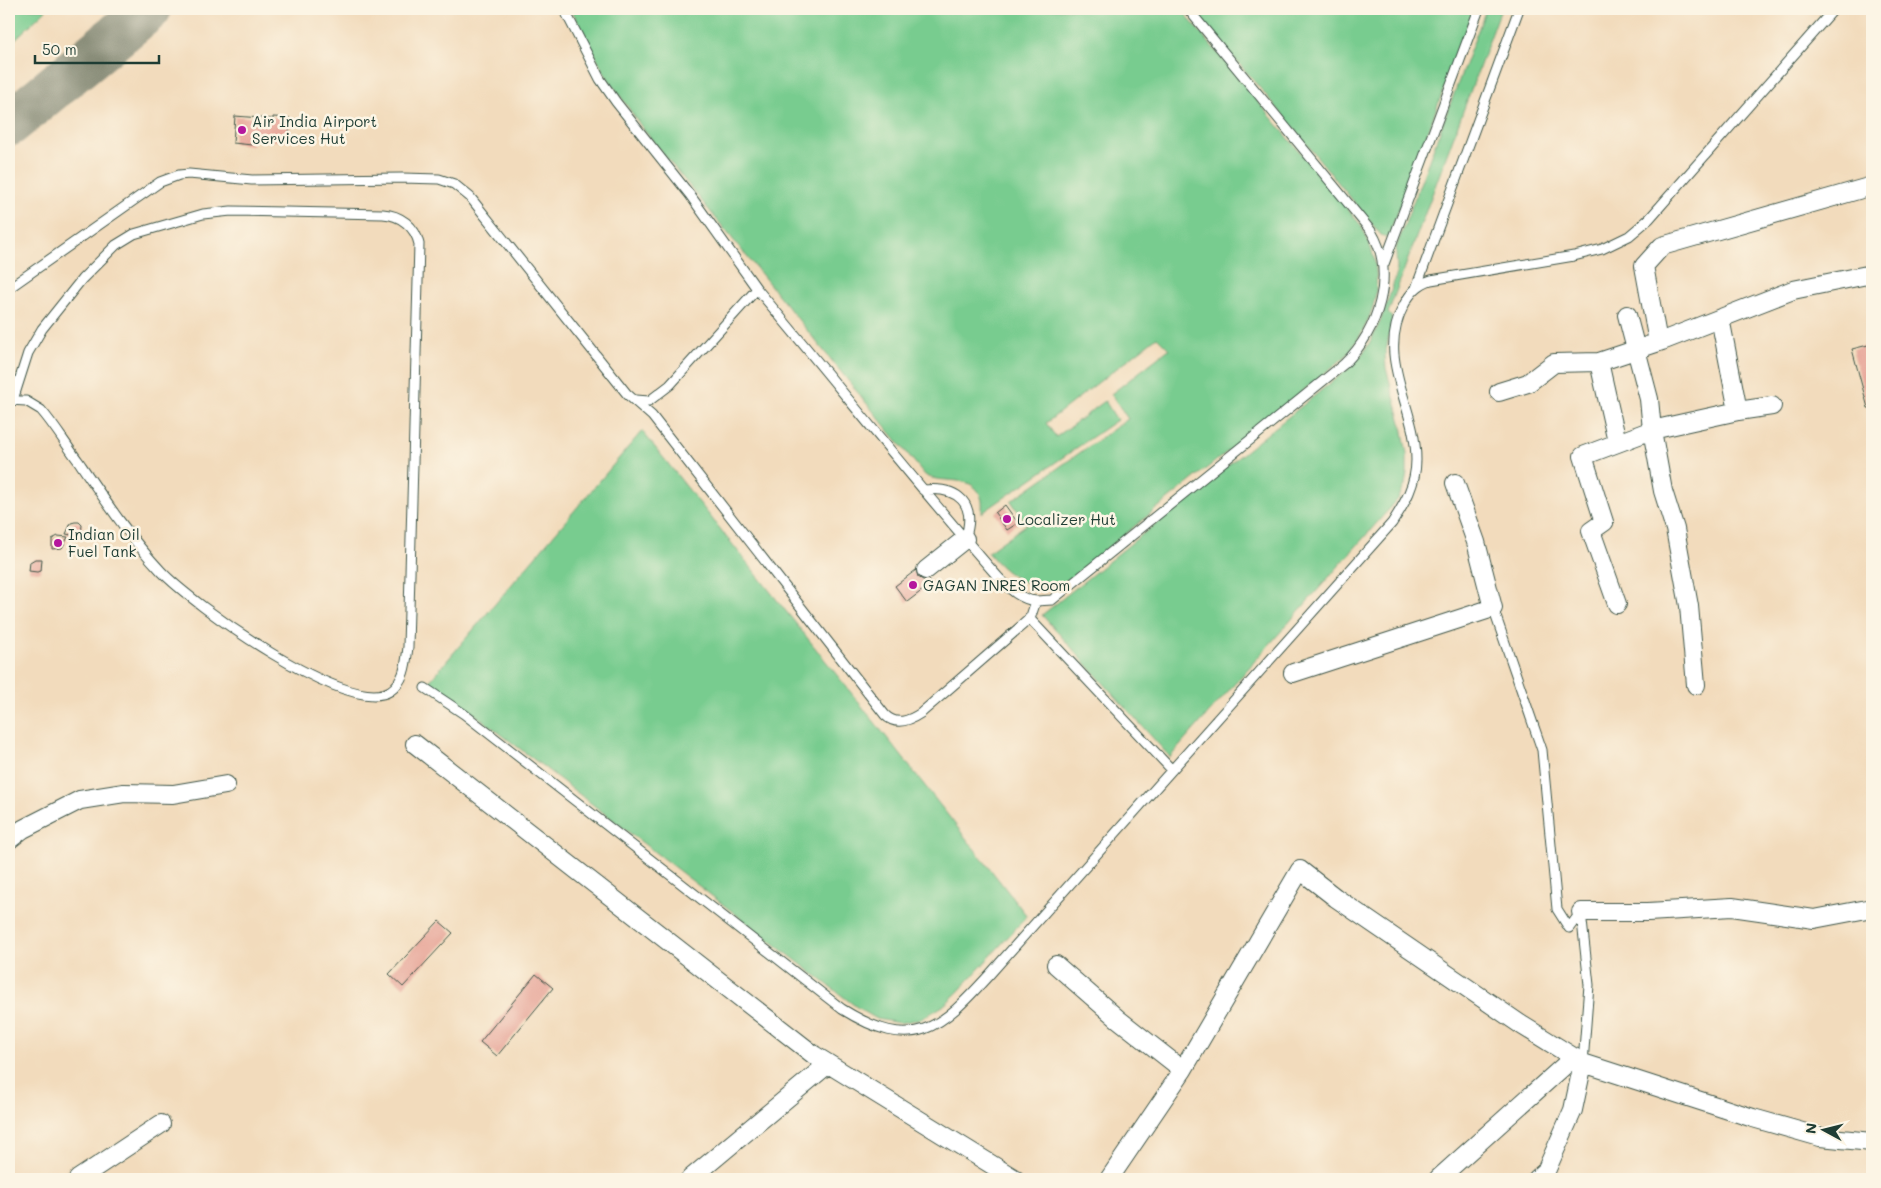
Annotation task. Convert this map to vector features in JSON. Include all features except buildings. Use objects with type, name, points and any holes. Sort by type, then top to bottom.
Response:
[{"type":"street","points":[[1658,342],[1644,266],[1662,246],[1872,186]]},
{"type":"street","points":[[1499,392],[1528,383],[1554,364],[1599,362],[1658,342],[1793,290],[1872,274]]},
{"type":"street","points":[[1627,315],[1649,399],[1652,430],[1663,491],[1677,538],[1689,606],[1696,685]]},
{"type":"street","points":[[1720,318],[1738,411]]},
{"type":"street","points":[[1599,362],[1617,442]]},
{"type":"street","points":[[1617,604],[1591,531],[1604,522],[1583,456],[1652,430],[1738,411],[1772,406]]},
{"type":"street","points":[[1292,673],[1493,608],[1476,542],[1455,483]]},
{"type":"street","points":[[926,570],[965,539]]},
{"type":"street","points":[[415,744],[814,1055],[1015,1179]]},
{"type":"street","points":[[9,840],[23,829],[80,800],[124,793],[173,794],[226,785]]},
{"type":"street","points":[[1109,1179],[1183,1070],[1300,870],[1344,904],[1520,1024],[1579,1060],[1753,1118],[1820,1137],[1872,1142]]},
{"type":"street","points":[[1581,912],[1648,912],[1732,907],[1814,919],[1872,908]]},
{"type":"street","points":[[1056,965],[1118,1019],[1183,1070]]},
{"type":"street","points":[[1438,1179],[1579,1060]]},
{"type":"street","points":[[1536,1179],[1546,1171],[1573,1110],[1579,1060]]},
{"type":"street","points":[[690,1179],[828,1064]]},
{"type":"street","points":[[78,1179],[161,1124]]},
{"type":"lane","points":[[564,9],[600,79],[690,195],[757,290],[965,539],[1014,593],[1022,598],[1036,602],[1052,600],[1350,359],[1363,343],[1373,322],[1382,290],[1383,266],[1378,243],[1366,223],[1188,9]]},
{"type":"lane","points":[[1383,266],[1479,9]]},
{"type":"lane","points":[[1415,288],[1519,9]]},
{"type":"lane","points":[[424,688],[464,714],[842,1009],[873,1026],[905,1033],[924,1029],[941,1021],[953,1013],[1172,770],[1392,523],[1406,502],[1415,473],[1416,449],[1409,415],[1397,376],[1392,343],[1401,310],[1408,296],[1415,288],[1425,282],[1441,278],[1574,256],[1602,249],[1630,236],[1649,219],[1834,9]]},
{"type":"lane","points":[[9,288],[160,182],[179,175],[198,174],[252,180],[439,179],[454,184],[470,197],[627,394],[652,416],[889,719],[904,721],[921,713],[1029,618],[1036,602]]},
{"type":"lane","points":[[230,211],[383,214],[402,220],[414,231],[419,244],[408,647],[405,669],[400,681],[390,691],[378,695],[366,695],[336,686],[276,656],[203,608],[180,589],[155,564],[102,496],[44,413],[32,404],[11,400],[28,352],[42,329],[82,280],[116,245],[134,234],[203,214],[230,211]]},
{"type":"lane","points":[[633,399],[641,402],[649,401],[670,386],[757,290]]},
{"type":"lane","points":[[923,490],[943,490],[961,498],[967,507],[969,517],[965,539]]},
{"type":"lane","points":[[1493,608],[1542,750],[1557,909],[1569,928],[1581,912]]},
{"type":"lane","points":[[1029,618],[1172,770]]},
{"type":"lane","points":[[1579,1060],[1589,985],[1581,912]]},
{"type":"green space","points":[[9,9],[47,9],[9,45]]},
{"type":"green space","points":[[571,9],[1181,9],[1360,224],[1369,242],[1376,276],[1376,292],[1366,324],[1346,356],[1068,580],[1045,586],[1034,585],[1013,576],[988,552],[1027,524],[1011,501],[1128,419],[1111,394],[1169,349],[1157,337],[1046,423],[1056,437],[1105,401],[1117,420],[982,513],[981,497],[971,485],[964,482],[931,478],[925,475],[643,129],[605,74]]},
{"type":"green space","points":[[1192,9],[1474,9],[1388,237],[1386,238],[1381,235],[1283,115]]},
{"type":"green space","points":[[1486,9],[1501,9],[1388,313],[1392,320],[1385,356],[1386,368],[1402,426],[1407,454],[1405,485],[1398,499],[1170,757],[1042,615],[1354,364],[1362,354],[1369,344],[1384,311],[1396,276],[1397,245]]},
{"type":"green space","points":[[642,431],[1027,916],[958,992],[943,1006],[921,1019],[899,1023],[877,1019],[858,1008],[489,725],[428,683]]},
{"type":"taxiway","points":[[9,124],[149,9]]},
{"type":"place","name":"Air India Airport Services Hut","points":[[242,130]]},
{"type":"place","name":"Localizer Hut","points":[[1007,519]]},
{"type":"place","name":"Indian Oil Fuel Tank","points":[[58,543]]},
{"type":"place","name":"GAGAN INRES Room","points":[[913,585]]}]
